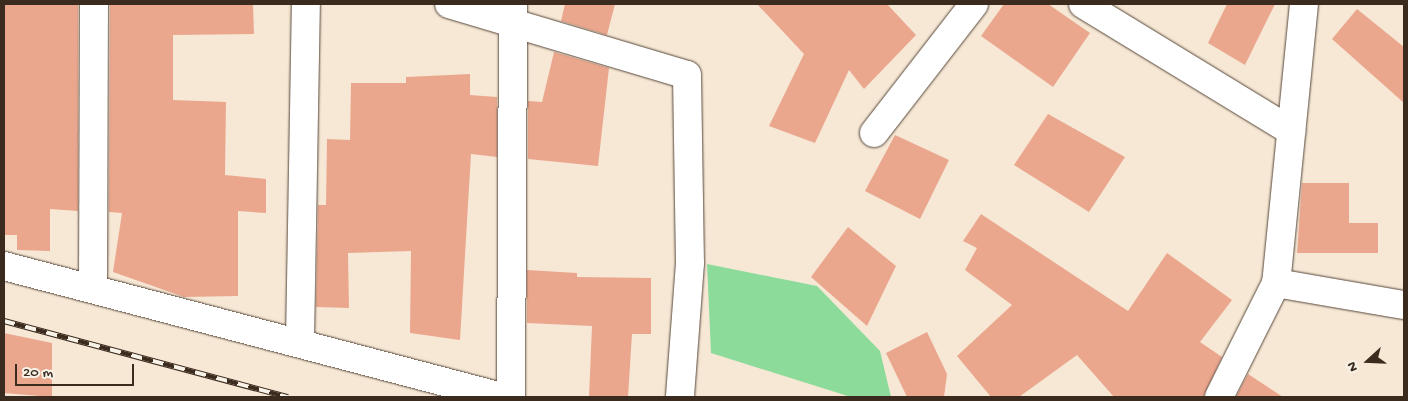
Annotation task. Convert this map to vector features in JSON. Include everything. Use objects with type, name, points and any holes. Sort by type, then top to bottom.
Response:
[{"type":"street","points":[[93,286],[94,4]]},
{"type":"street","points":[[300,341],[306,4]]},
{"type":"street","points":[[449,4],[513,12],[687,74],[690,263],[680,397]]},
{"type":"street","points":[[874,133],[974,4]]},
{"type":"street","points":[[1083,4],[1291,131]]},
{"type":"street","points":[[1219,397],[1276,283],[1304,4]]},
{"type":"street","points":[[511,397],[513,12]]},
{"type":"street","points":[[4,266],[93,286],[502,397]]},
{"type":"street","points":[[1276,283],[1404,305]]},
{"type":"green space","points":[[707,264],[817,286],[880,351],[891,397],[851,397],[711,353]]},
{"type":"building","points":[[4,4],[78,4],[78,211],[50,209],[50,251],[17,250],[17,235],[4,235]]},
{"type":"building","points":[[110,4],[253,4],[254,34],[173,35],[173,100],[226,102],[225,175],[266,179],[266,213],[238,211],[238,296],[184,297],[113,272],[122,213],[109,212]]},
{"type":"building","points":[[565,4],[615,4],[607,35],[561,21]]},
{"type":"building","points":[[757,4],[887,4],[916,35],[864,89],[849,70],[815,143],[769,126],[804,54]]},
{"type":"building","points":[[1004,4],[1048,4],[1090,33],[1053,87],[981,36]]},
{"type":"building","points":[[1227,4],[1275,4],[1245,65],[1208,43]]},
{"type":"building","points":[[1357,9],[1404,47],[1404,103],[1332,39]]},
{"type":"building","points":[[554,52],[609,68],[598,166],[528,159],[528,101],[542,102]]},
{"type":"building","points":[[470,74],[470,95],[497,97],[497,157],[471,154],[460,340],[410,333],[411,251],[348,253],[349,308],[316,307],[318,205],[326,205],[327,139],[350,140],[351,83],[406,83],[406,77]]},
{"type":"building","points":[[1048,114],[1125,157],[1089,212],[1014,165]]},
{"type":"building","points":[[895,135],[949,160],[920,219],[865,191]]},
{"type":"building","points":[[1302,183],[1349,183],[1349,223],[1378,223],[1378,253],[1297,253]]},
{"type":"building","points":[[981,214],[1128,311],[1167,253],[1232,300],[1200,342],[1222,357],[1203,397],[1114,397],[1077,355],[1019,397],[991,397],[957,356],[1012,305],[965,270],[977,248],[963,241]]},
{"type":"building","points":[[848,227],[896,266],[867,326],[811,277]]},
{"type":"building","points":[[527,270],[577,273],[577,277],[651,278],[651,334],[632,334],[628,397],[589,397],[592,326],[527,323]]},
{"type":"building","points":[[927,332],[947,374],[944,397],[907,397],[886,353]]},
{"type":"building","points":[[4,333],[52,343],[52,397],[4,393]]},
{"type":"building","points":[[1248,374],[1283,397],[1236,397]]},
{"type":"railway","points":[[4,321],[288,397]]}]
